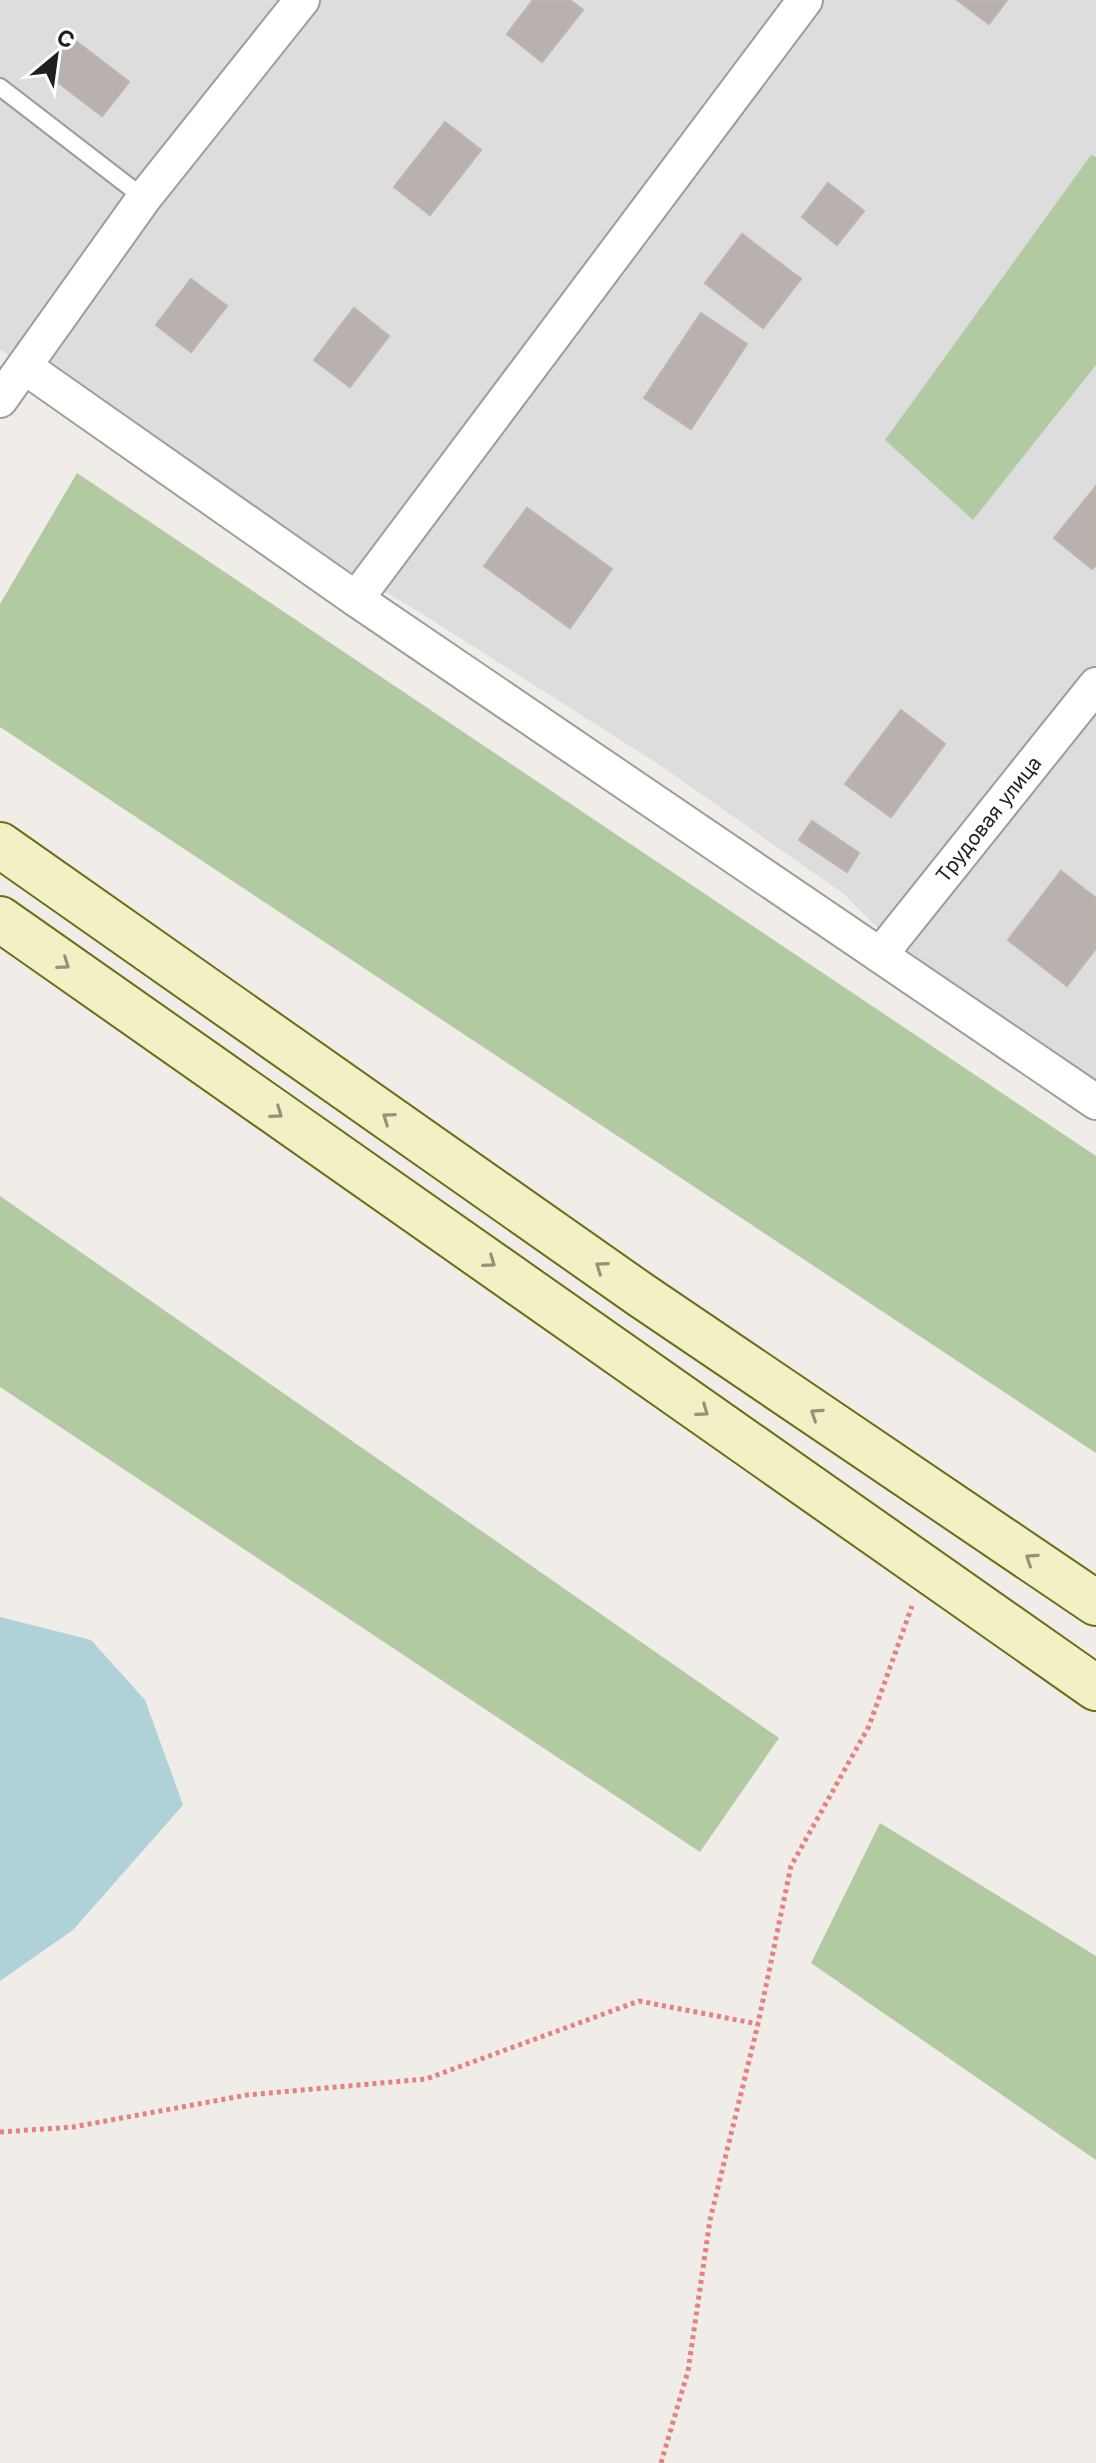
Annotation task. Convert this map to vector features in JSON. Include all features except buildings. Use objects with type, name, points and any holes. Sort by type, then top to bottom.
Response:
[{"type":"main road","points":[[0,845],[641,1295],[1096,1603]]},
{"type":"main road","points":[[0,919],[1096,1688]]},
{"type":"street","points":[[0,400],[144,198],[302,0]]},
{"type":"street","points":[[356,599],[805,0]]},
{"type":"street","points":[[25,367],[356,599],[1096,1102]]},
{"type":"street","name":"Трудовая улица","points":[[880,955],[1096,685]]},
{"type":"lane","points":[[0,87],[144,198]]},
{"type":"path","points":[[661,2463],[688,2371],[710,2220],[758,2024],[791,1866],[869,1726],[926,1568]]},
{"type":"path","points":[[0,2132],[73,2127],[247,2095],[426,2079],[639,2001],[758,2024]]},
{"type":"shaded area","points":[[0,0],[1096,0],[1096,1087],[905,956],[844,894],[658,764],[419,612],[101,424],[0,349]]},
{"type":"green space","points":[[1091,155],[1096,157],[1096,365],[973,520],[885,440]]},
{"type":"green space","points":[[77,473],[1096,1156],[1096,1453],[0,727],[0,604]]},
{"type":"green space","points":[[0,1196],[779,1738],[700,1852],[0,1387]]},
{"type":"green space","points":[[880,1823],[1096,1956],[1096,2160],[811,1963]]},
{"type":"water","points":[[0,1617],[91,1640],[145,1700],[183,1805],[73,1930],[0,1981]]}]
